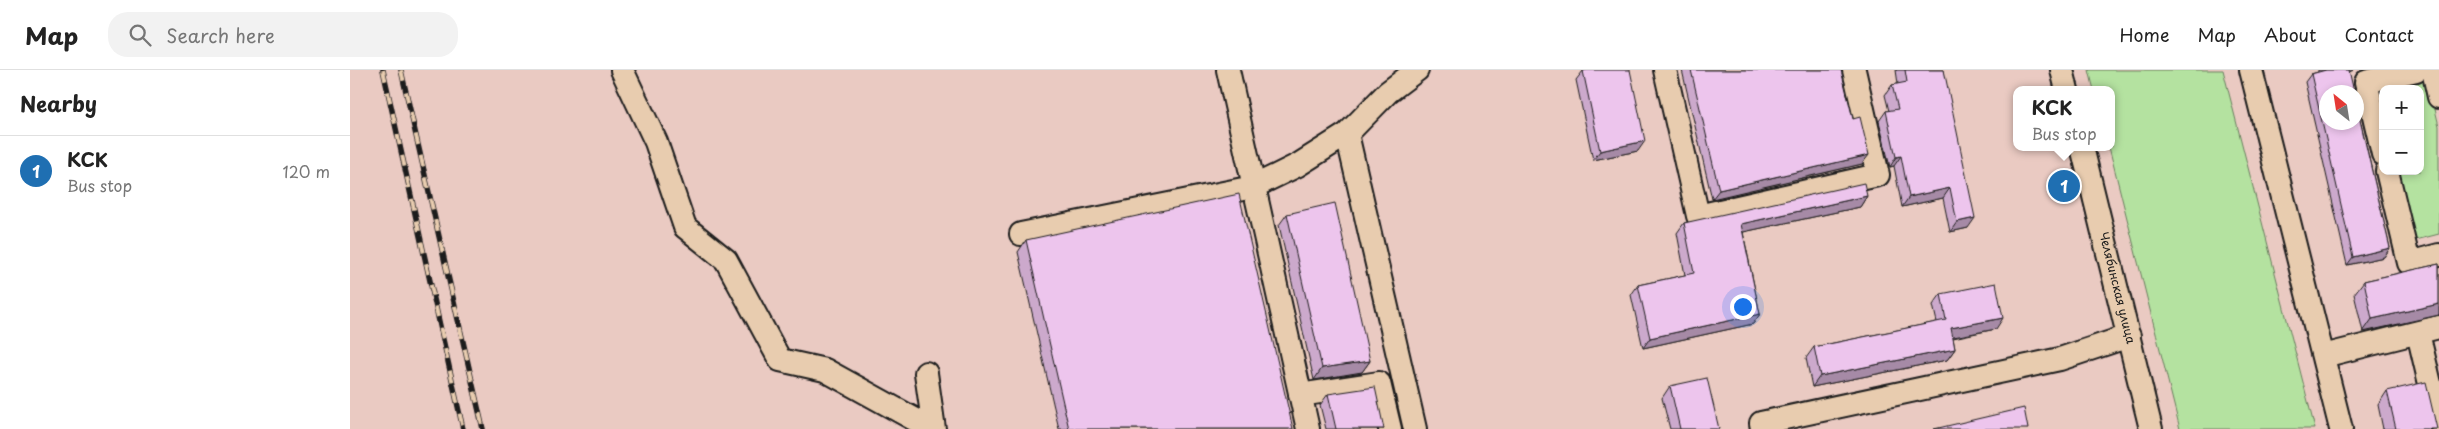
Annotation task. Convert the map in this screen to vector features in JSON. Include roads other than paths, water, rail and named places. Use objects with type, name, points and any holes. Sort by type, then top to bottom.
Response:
[{"type":"street","points":[[622,70],[656,142],[685,227],[726,260],[780,360],[825,370],[933,429]]},
{"type":"street","points":[[1228,70],[1308,429]]},
{"type":"street","points":[[1022,234],[1253,187],[1298,165],[1347,134],[1388,92],[1417,70]]},
{"type":"street","points":[[1665,70],[1698,216],[1878,175],[1854,70]]},
{"type":"street","points":[[2062,70],[2066,86]]},
{"type":"street","points":[[2251,70],[2341,429]]},
{"type":"street","points":[[2379,137],[2366,82],[2416,70]]},
{"type":"street","points":[[2433,70],[2439,96]]},
{"type":"street","points":[[1347,134],[1415,429]]},
{"type":"street","name":"Челябинская улица","points":[[2083,151],[2151,429]]},
{"type":"street","points":[[2388,175],[2409,262],[2439,255]]},
{"type":"street","points":[[2323,356],[2439,327]]},
{"type":"street","points":[[2418,333],[2439,422]]},
{"type":"street","points":[[1762,429],[1761,423],[2060,359],[2129,336]]},
{"type":"street","points":[[926,374],[933,429]]},
{"type":"street","points":[[1300,395],[1380,383],[1390,429]]},
{"type":"railway","points":[[383,70],[463,429]]},
{"type":"railway","points":[[401,70],[483,429]]},
{"type":"place","name":"КСК","points":[[2064,186]]}]
